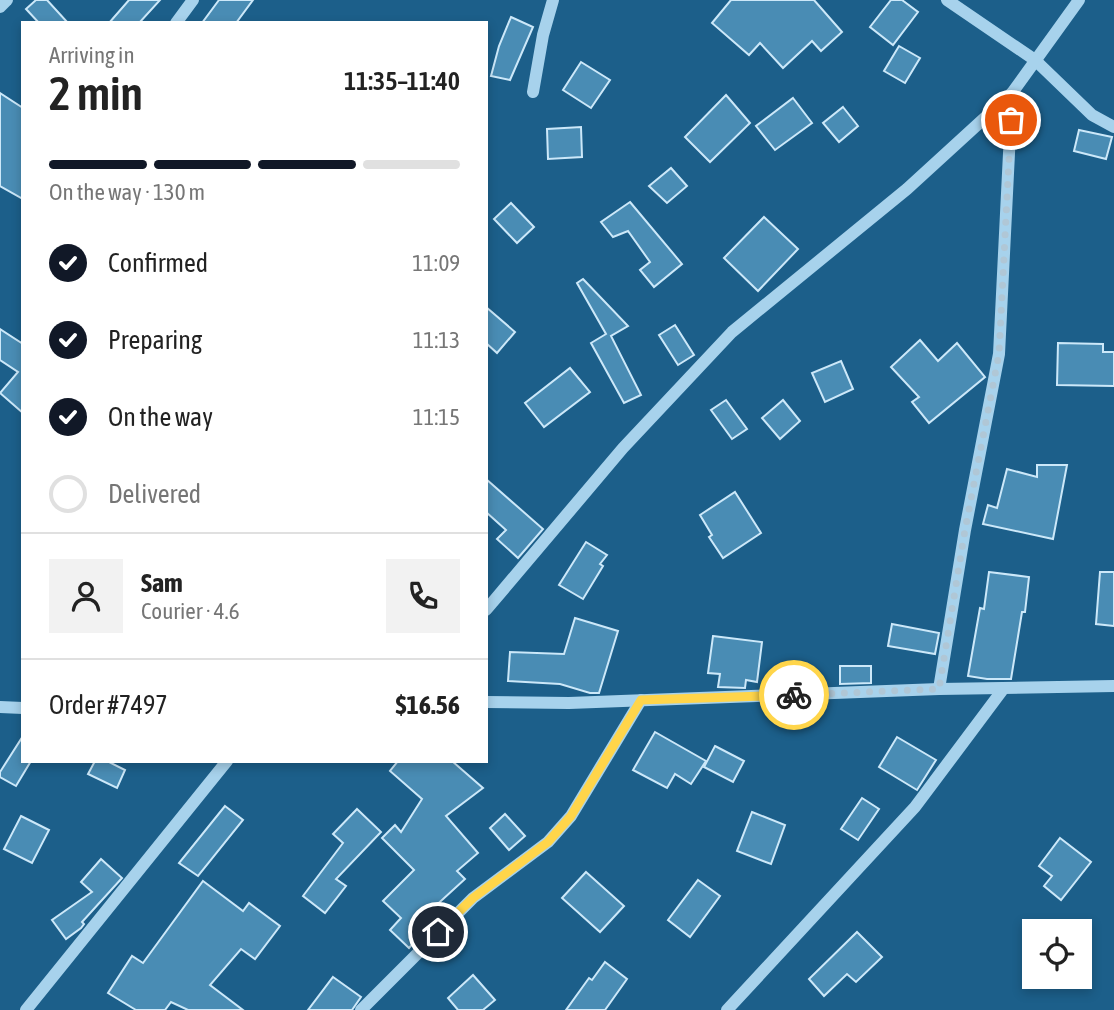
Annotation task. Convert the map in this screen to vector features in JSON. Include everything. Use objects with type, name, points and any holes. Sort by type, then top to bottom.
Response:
[{"type":"street","points":[[0,7],[7,0]]},
{"type":"street","points":[[177,21],[193,0]]},
{"type":"street","points":[[533,92],[543,35],[553,0]]},
{"type":"street","points":[[947,0],[1035,60],[1092,115],[1114,127]]},
{"type":"street","points":[[488,608],[623,448],[732,332],[907,189],[1012,93],[1079,0]]},
{"type":"street","points":[[939,689],[965,530],[999,354],[1012,93]]},
{"type":"street","points":[[488,702],[569,703],[939,689],[1114,686]]},
{"type":"street","points":[[727,1010],[915,807],[1004,688]]},
{"type":"street","points":[[361,1010],[473,898],[548,842],[571,816],[641,700]]},
{"type":"street","points":[[0,706],[21,708]]},
{"type":"street","points":[[26,1010],[225,763]]},
{"type":"building","points":[[36,0],[47,0],[66,21],[37,21],[26,9]]},
{"type":"building","points":[[129,0],[160,0],[141,21],[111,21]]},
{"type":"building","points":[[219,0],[253,0],[237,21],[203,21]]},
{"type":"building","points":[[731,0],[814,0],[842,32],[821,51],[812,41],[783,68],[760,43],[749,55],[712,23]]},
{"type":"building","points":[[891,0],[902,0],[918,12],[893,45],[870,27]]},
{"type":"building","points":[[511,17],[533,27],[510,80],[491,76]]},
{"type":"building","points":[[899,46],[920,58],[905,83],[884,71]]},
{"type":"building","points":[[581,62],[610,80],[591,108],[563,90]]},
{"type":"building","points":[[0,93],[21,107],[21,198],[0,186]]},
{"type":"building","points":[[726,95],[750,123],[710,162],[685,137]]},
{"type":"building","points":[[793,98],[812,123],[775,150],[756,126]]},
{"type":"building","points":[[843,107],[858,126],[839,142],[823,123]]},
{"type":"building","points":[[581,127],[582,157],[548,159],[547,129]]},
{"type":"building","points":[[1079,130],[1112,137],[1106,159],[1074,151]]},
{"type":"building","points":[[671,168],[687,186],[667,203],[649,186]]},
{"type":"building","points":[[630,202],[682,264],[654,287],[640,270],[650,262],[628,231],[613,237],[601,222]]},
{"type":"building","points":[[511,203],[534,227],[517,243],[494,219]]},
{"type":"building","points":[[764,217],[798,249],[758,291],[724,258]]},
{"type":"building","points":[[583,279],[628,326],[611,336],[641,395],[624,403],[591,343],[606,334],[577,283]]},
{"type":"building","points":[[488,309],[515,332],[497,353],[488,345]]},
{"type":"building","points":[[675,325],[694,355],[678,365],[659,335]]},
{"type":"building","points":[[0,329],[21,343],[21,411],[0,393],[18,372],[0,360]]},
{"type":"building","points":[[920,340],[938,361],[957,343],[985,377],[929,423],[912,402],[919,397],[891,367]]},
{"type":"building","points":[[1058,343],[1103,344],[1103,352],[1114,352],[1114,386],[1057,385]]},
{"type":"building","points":[[841,361],[853,389],[825,402],[812,373]]},
{"type":"building","points":[[570,368],[590,392],[544,427],[525,403]]},
{"type":"building","points":[[726,400],[747,429],[732,439],[711,410]]},
{"type":"building","points":[[783,400],[800,421],[780,439],[762,418]]},
{"type":"building","points":[[1037,465],[1067,465],[1053,539],[983,524],[988,505],[997,508],[1007,469],[1037,477]]},
{"type":"building","points":[[488,481],[543,529],[518,558],[497,539],[506,530],[488,514]]},
{"type":"building","points":[[735,492],[761,533],[723,558],[709,537],[712,535],[700,515]]},
{"type":"building","points":[[586,542],[607,555],[583,599],[559,585]]},
{"type":"building","points":[[989,572],[1029,577],[1025,612],[1022,612],[1011,679],[968,676],[980,608],[984,609]]},
{"type":"building","points":[[1100,572],[1114,572],[1114,626],[1096,624]]},
{"type":"building","points":[[575,618],[618,631],[599,693],[560,684],[508,681],[510,652],[564,654]]},
{"type":"building","points":[[892,624],[939,633],[935,654],[888,646]]},
{"type":"building","points":[[713,636],[762,642],[757,682],[746,680],[745,688],[718,687],[720,674],[708,673]]},
{"type":"building","points":[[840,666],[871,666],[871,683],[840,684]]},
{"type":"building","points":[[655,732],[706,761],[691,784],[675,774],[667,788],[633,770]]},
{"type":"building","points":[[897,737],[936,760],[917,790],[879,767]]},
{"type":"building","points":[[21,739],[21,763],[30,763],[16,786],[0,777],[0,772]]},
{"type":"building","points":[[715,746],[744,761],[733,782],[704,767]]},
{"type":"building","points":[[94,763],[111,763],[125,770],[117,788],[88,774]]},
{"type":"building","points":[[396,763],[454,763],[483,788],[446,816],[478,853],[457,871],[465,879],[430,911],[437,917],[409,948],[390,930],[401,918],[383,901],[414,870],[382,838],[395,825],[401,832],[422,799],[390,771]]},
{"type":"building","points":[[862,798],[879,809],[858,840],[841,829]]},
{"type":"building","points":[[225,806],[243,820],[198,876],[179,863]]},
{"type":"building","points":[[357,809],[381,832],[336,879],[346,886],[325,913],[303,896],[343,843],[333,834]]},
{"type":"building","points":[[752,812],[785,825],[771,864],[737,851]]},
{"type":"building","points":[[505,814],[525,836],[509,850],[490,828]]},
{"type":"building","points":[[21,816],[49,830],[32,863],[4,849]]},
{"type":"building","points":[[1060,838],[1091,862],[1061,900],[1044,886],[1052,876],[1039,866]]},
{"type":"building","points":[[101,859],[122,878],[82,922],[84,924],[81,928],[66,939],[52,920],[92,892],[81,882]]},
{"type":"building","points":[[586,872],[624,906],[600,932],[562,898]]},
{"type":"building","points":[[698,880],[720,896],[690,937],[668,920]]},
{"type":"building","points":[[203,881],[243,911],[249,903],[280,926],[255,959],[241,949],[210,985],[243,1010],[188,1010],[171,1002],[165,1010],[136,1010],[108,993],[132,956],[143,963]]},
{"type":"building","points":[[857,932],[882,957],[856,982],[847,974],[824,996],[809,979]]},
{"type":"building","points":[[605,962],[627,979],[605,1010],[566,1010],[589,978],[592,980]]},
{"type":"building","points":[[473,975],[495,1000],[483,1010],[458,1010],[448,998]]},
{"type":"building","points":[[333,977],[361,997],[352,1010],[308,1010]]},
{"type":"way so far","points":[[794,695],[939,689],[965,530],[999,354],[1011,120]]},
{"type":"route","points":[[438,932],[473,898],[548,842],[571,816],[641,700],[794,695]]}]
